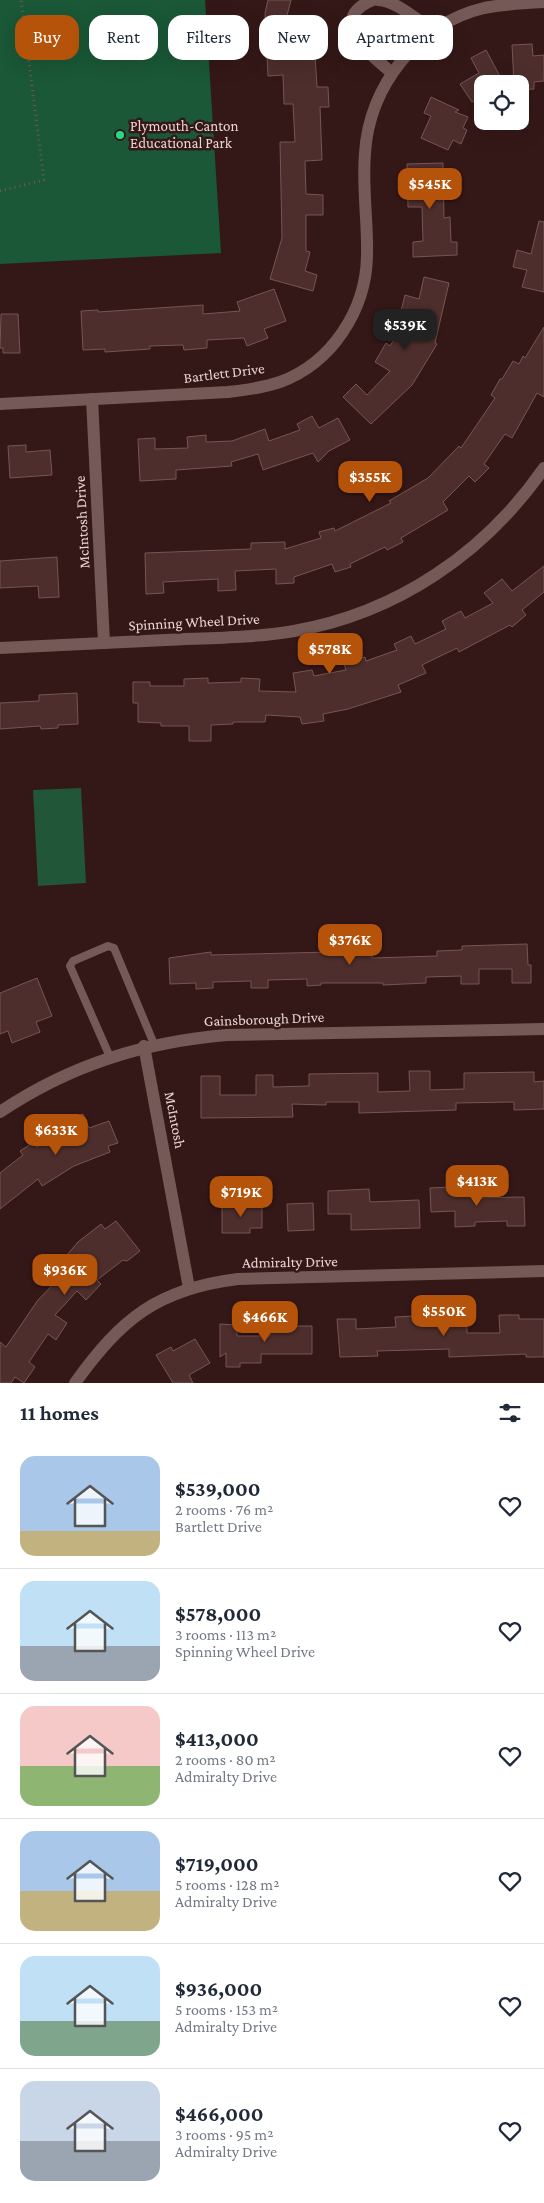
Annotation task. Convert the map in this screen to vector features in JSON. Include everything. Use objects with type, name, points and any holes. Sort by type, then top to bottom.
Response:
[{"type":"street","points":[[373,0],[359,9],[353,19],[352,28],[355,37],[366,51],[392,73]]},
{"type":"street","points":[[378,0],[383,0],[408,15]]},
{"type":"street","name":"Bartlett Drive","points":[[453,21],[482,9],[512,3],[544,2]]},
{"type":"street","name":"Bartlett Drive","points":[[0,404],[254,389],[295,375],[313,364],[329,349],[351,318],[364,283],[367,256],[365,153],[370,118],[377,98],[392,73],[403,60]]},
{"type":"street","name":"McIntosh Drive","points":[[92,399],[104,643]]},
{"type":"street","name":"Spinning Wheel Drive","points":[[0,648],[248,636],[293,631],[354,615],[412,589],[472,549],[517,504],[544,468]]},
{"type":"street","name":"Gainsborough Drive","points":[[0,1112],[47,1083],[110,1057],[149,1045],[189,1038],[227,1035],[544,1029]]},
{"type":"street","name":"McIntosh","points":[[149,1045],[189,1288]]},
{"type":"street","name":"Admiralty Drive","points":[[75,1383],[97,1353],[128,1321],[148,1307],[189,1288],[238,1279],[544,1271]]},
{"type":"lane","points":[[110,1057],[70,966],[73,961],[108,946],[114,948],[149,1045]]},
{"type":"path","points":[[0,190],[44,180],[21,0]]},
{"type":"green space","name":"Plymouth-Canton Educational Park","points":[[0,0],[205,0],[206,15],[168,15],[168,60],[209,60],[221,253],[0,264]]},
{"type":"green space","points":[[81,788],[86,883],[38,886],[33,790]]},
{"type":"building","points":[[268,0],[291,0],[287,15],[265,15]]},
{"type":"building","points":[[532,44],[533,56],[544,55],[544,81],[534,82],[534,89],[529,89],[529,75],[514,75],[512,45]]},
{"type":"building","points":[[486,50],[499,75],[476,75],[479,73],[471,58]]},
{"type":"building","points":[[267,60],[315,60],[317,87],[328,87],[329,107],[320,107],[322,160],[305,161],[306,194],[323,195],[323,215],[306,215],[306,251],[310,252],[305,271],[317,275],[313,291],[270,279],[282,238],[280,142],[295,142],[293,104],[284,104],[283,75],[268,76]]},
{"type":"building","points":[[474,76],[474,101],[472,102],[460,84]]},
{"type":"building","points":[[431,97],[459,110],[455,112],[468,117],[463,128],[467,130],[461,144],[453,140],[448,150],[421,138],[431,116],[424,113]]},
{"type":"building","points":[[443,163],[444,218],[450,217],[451,242],[457,242],[457,255],[413,257],[413,242],[423,241],[422,207],[408,207],[407,164]]},
{"type":"building","points":[[539,221],[544,222],[544,292],[522,287],[527,270],[513,267],[517,250],[531,254]]},
{"type":"building","points":[[424,277],[449,283],[435,343],[437,344],[412,385],[371,424],[343,397],[356,384],[367,395],[390,371],[375,362],[386,343],[390,346],[408,317],[400,315],[405,295],[419,299]]},
{"type":"building","points":[[274,289],[286,321],[264,329],[268,338],[247,346],[244,338],[207,340],[207,348],[184,350],[183,345],[150,346],[150,349],[105,352],[105,349],[83,350],[81,311],[98,310],[98,312],[203,305],[203,314],[240,311],[237,302]]},
{"type":"building","points":[[1,314],[18,314],[20,353],[3,353],[3,348],[0,348]]},
{"type":"building","points":[[544,327],[544,397],[537,393],[512,438],[505,434],[484,464],[489,468],[475,482],[469,476],[443,502],[448,510],[401,538],[403,542],[387,550],[385,547],[350,564],[351,567],[335,572],[332,564],[294,577],[294,583],[276,584],[276,569],[235,571],[236,590],[218,591],[218,579],[163,582],[164,593],[146,594],[145,553],[251,549],[251,543],[285,542],[285,549],[321,538],[319,532],[334,528],[335,531],[391,503],[389,501],[428,478],[459,446],[461,448],[495,398],[491,395],[500,379],[502,379],[513,361],[519,364],[523,356],[525,358]]},
{"type":"building","points":[[312,416],[319,428],[338,418],[350,440],[329,451],[318,462],[313,453],[263,470],[258,454],[231,462],[232,466],[176,470],[176,479],[140,481],[138,439],[155,438],[155,449],[188,448],[187,437],[206,435],[206,442],[232,441],[265,429],[269,441],[300,430],[297,424]]},
{"type":"building","points":[[26,445],[26,452],[50,450],[52,475],[10,478],[8,446]]},
{"type":"building","points":[[57,557],[59,597],[39,598],[38,586],[0,588],[0,561]]},
{"type":"building","points":[[544,566],[544,592],[522,610],[526,615],[512,627],[510,625],[459,652],[457,648],[422,665],[426,673],[398,685],[401,692],[348,709],[323,714],[324,721],[302,724],[300,717],[266,715],[265,722],[233,722],[233,724],[211,725],[211,741],[189,741],[189,726],[161,726],[161,723],[138,722],[138,703],[133,703],[133,682],[150,682],[150,686],[184,686],[184,679],[208,678],[208,683],[241,682],[241,678],[260,679],[259,691],[296,692],[293,673],[312,670],[314,676],[346,670],[344,664],[365,657],[366,661],[397,650],[394,644],[411,636],[415,644],[446,629],[442,621],[461,611],[465,618],[493,603],[484,593],[502,579],[512,591]]},
{"type":"building","points":[[77,693],[78,724],[58,725],[58,728],[41,729],[40,726],[0,729],[0,703],[39,701],[39,695]]},
{"type":"building","points":[[347,937],[372,937],[372,958],[437,956],[437,951],[462,950],[462,946],[527,944],[528,965],[531,965],[531,983],[512,983],[512,969],[479,969],[479,984],[461,984],[461,976],[426,977],[426,983],[383,985],[383,983],[321,983],[321,985],[307,986],[307,979],[268,980],[268,988],[251,988],[251,981],[213,982],[213,988],[196,989],[196,983],[170,984],[169,958],[211,952],[211,955],[330,952],[330,947],[347,947]]},
{"type":"building","points":[[37,978],[52,1016],[36,1022],[40,1032],[12,1043],[8,1031],[0,1034],[0,993]]},
{"type":"building","points":[[409,1071],[430,1071],[430,1090],[464,1089],[464,1073],[534,1072],[534,1082],[544,1081],[544,1109],[514,1110],[514,1102],[456,1103],[456,1110],[359,1113],[359,1102],[326,1102],[326,1105],[292,1104],[293,1117],[201,1118],[201,1076],[220,1076],[220,1095],[256,1095],[256,1075],[273,1075],[273,1087],[309,1086],[309,1074],[378,1073],[378,1092],[410,1091]]},
{"type":"building","points":[[83,1114],[89,1128],[109,1121],[118,1143],[108,1146],[110,1152],[74,1166],[42,1186],[38,1179],[0,1209],[0,1173],[23,1155],[20,1151],[34,1142],[37,1147],[66,1129],[63,1122]]},
{"type":"building","points":[[473,1186],[474,1198],[524,1197],[525,1226],[507,1226],[507,1221],[475,1222],[475,1226],[455,1227],[455,1211],[431,1212],[430,1188]]},
{"type":"building","points":[[369,1189],[370,1202],[419,1200],[420,1228],[351,1230],[351,1214],[328,1214],[328,1191]]},
{"type":"building","points":[[313,1203],[314,1230],[288,1231],[287,1204]]},
{"type":"building","points":[[222,1205],[262,1205],[262,1228],[250,1228],[250,1233],[222,1233]]},
{"type":"building","points":[[116,1221],[140,1251],[127,1261],[123,1260],[97,1280],[101,1284],[86,1300],[77,1291],[55,1315],[67,1323],[56,1340],[48,1334],[29,1362],[35,1367],[24,1383],[15,1377],[11,1383],[0,1383],[0,1342],[6,1347],[38,1300],[62,1275],[55,1269],[78,1242],[101,1224],[105,1229]]},
{"type":"building","points":[[499,1315],[519,1315],[519,1319],[544,1319],[544,1357],[526,1357],[526,1354],[449,1357],[449,1349],[377,1351],[378,1356],[340,1357],[337,1319],[356,1319],[356,1329],[396,1327],[395,1317],[414,1316],[414,1320],[449,1319],[449,1316],[467,1316],[467,1333],[500,1333]]},
{"type":"building","points":[[270,1319],[292,1319],[292,1326],[312,1326],[312,1354],[261,1354],[261,1363],[240,1363],[240,1367],[226,1367],[226,1353],[220,1357],[220,1324],[237,1325],[237,1336],[270,1336]]},
{"type":"building","points":[[195,1339],[210,1363],[189,1375],[193,1383],[173,1383],[156,1355],[171,1347],[173,1351]]},
{"type":"place","name":"Plymouth-Canton Educational Park","points":[[120,135]]}]
